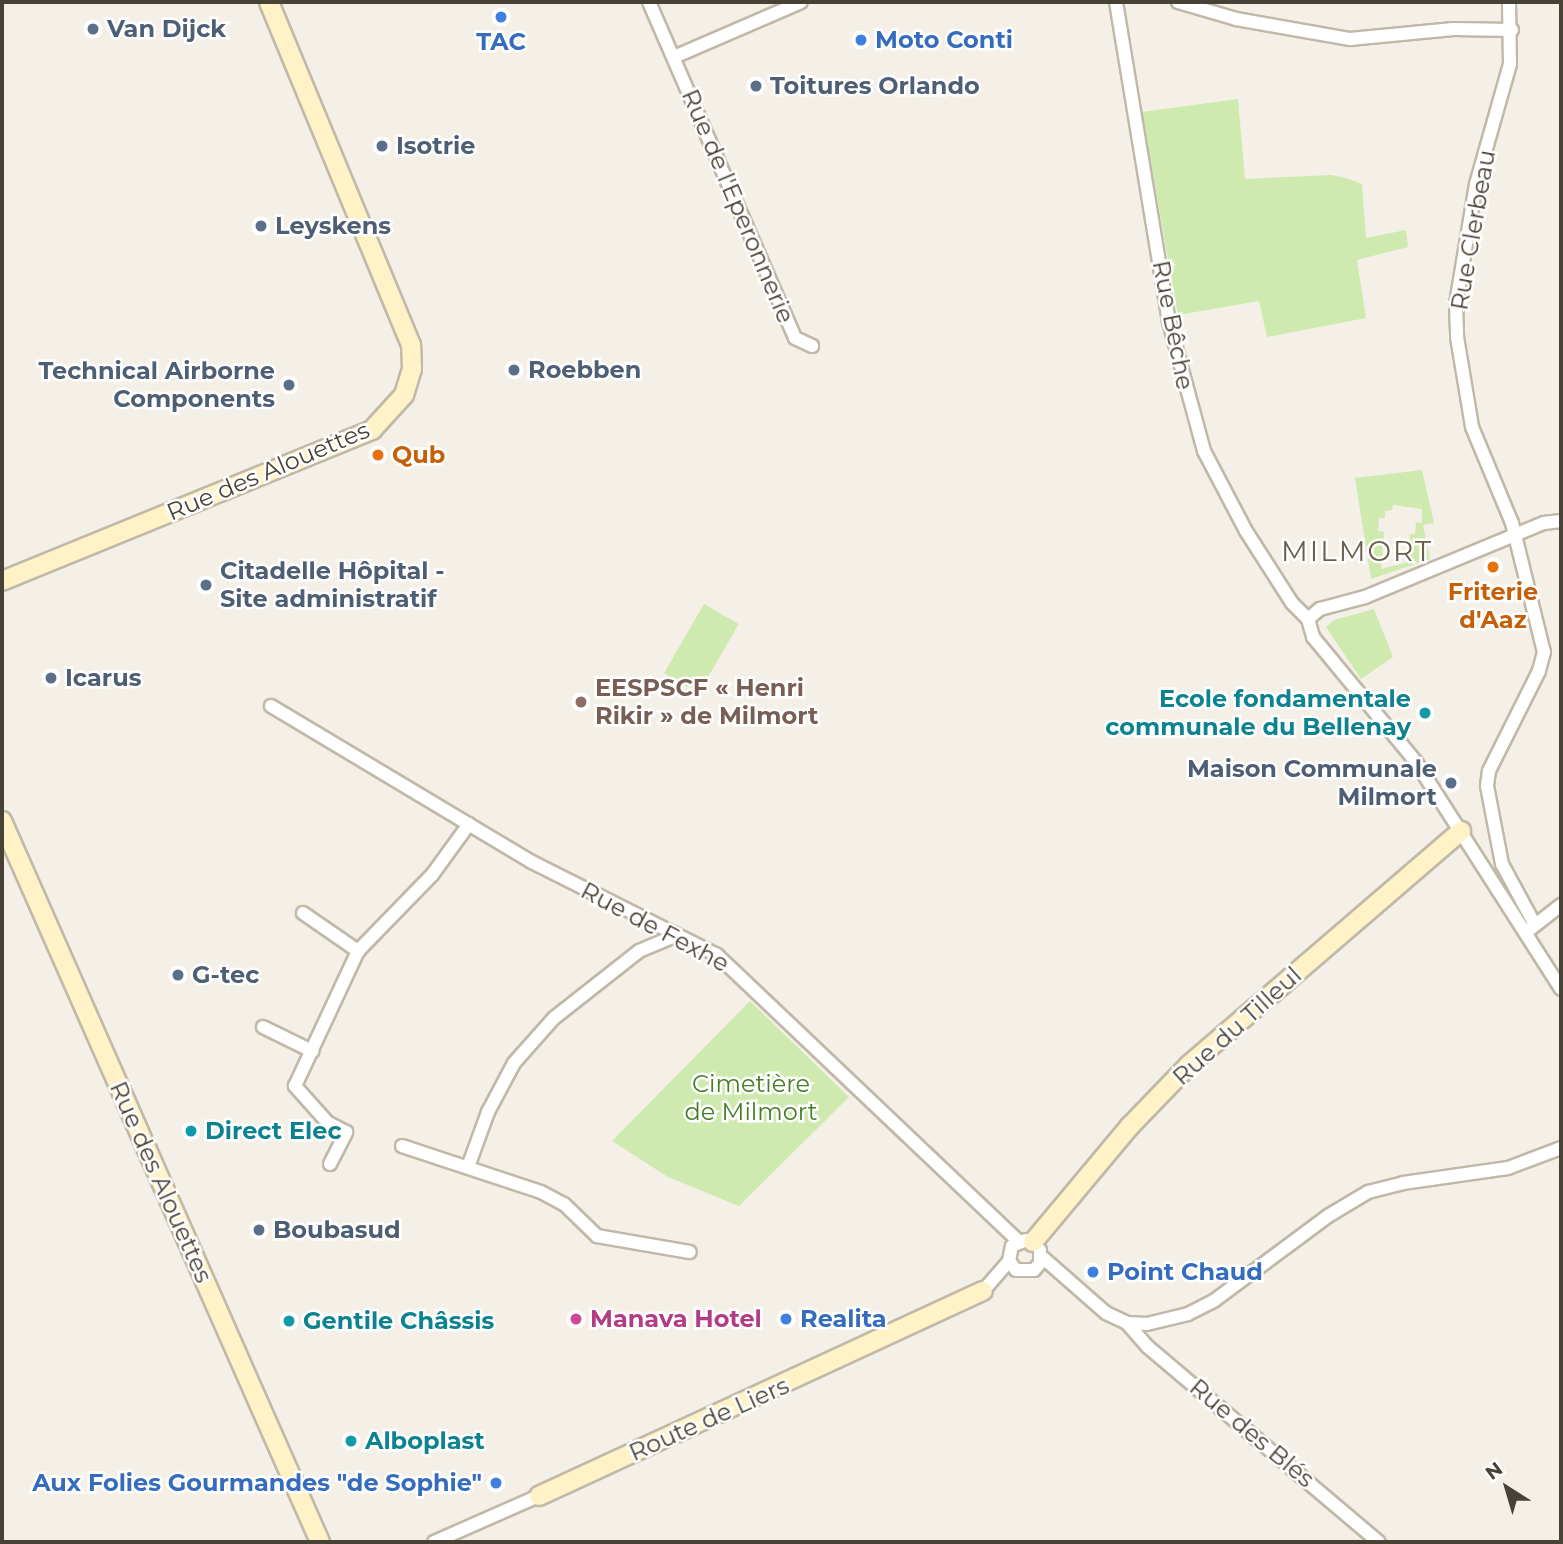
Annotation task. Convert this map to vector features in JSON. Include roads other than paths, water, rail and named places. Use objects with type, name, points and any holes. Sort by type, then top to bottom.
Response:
[{"type":"street","name":"Rue des Alouettes","points":[[2,580],[372,430],[404,395],[412,369],[411,345],[269,2]]},
{"type":"street","name":"Rue de l'Eperonnerie","points":[[649,2],[795,338],[812,346]]},
{"type":"street","points":[[674,57],[801,2]]},
{"type":"street","name":"Rue Bêche","points":[[1116,2],[1169,322],[1195,429],[1246,531],[1292,603],[1308,619],[1313,637],[1416,762],[1530,929]]},
{"type":"street","points":[[1178,2],[1236,19],[1350,39],[1426,30],[1512,30]]},
{"type":"street","name":"Rue Clerbeau","points":[[1509,2],[1512,30],[1510,64],[1476,184],[1457,326],[1461,378],[1472,427],[1516,536],[1544,652],[1539,671],[1489,771],[1488,801],[1506,875],[1530,929]]},
{"type":"street","points":[[1308,619],[1320,609],[1364,597],[1516,536],[1561,521]]},
{"type":"street","name":"Rue de Fexhe","points":[[271,706],[532,862],[717,955],[746,978],[1036,1253],[1106,1313],[1126,1323]]},
{"type":"street","name":"Rue des Alouettes","points":[[2,821],[320,1542]]},
{"type":"street","points":[[330,1164],[346,1132],[328,1123],[295,1086],[358,951],[432,875],[469,824]]},
{"type":"street","name":"Rue du Tilleul","points":[[1036,1253],[1130,1126],[1189,1065],[1461,831]]},
{"type":"street","points":[[1561,905],[1530,929],[1561,989]]},
{"type":"street","points":[[303,913],[358,951]]},
{"type":"street","points":[[468,1167],[488,1112],[514,1063],[554,1018],[639,951],[677,935]]},
{"type":"street","points":[[263,1027],[312,1051]]},
{"type":"street","points":[[402,1146],[541,1192],[564,1204],[597,1236],[690,1252]]},
{"type":"street","points":[[1126,1323],[1147,1324],[1188,1314],[1215,1300],[1328,1216],[1368,1192],[1402,1183],[1508,1168],[1561,1148]]},
{"type":"street","name":"Route de Liers","points":[[433,1542],[539,1496],[983,1291],[1013,1265],[1012,1246],[1036,1253]]},
{"type":"street","points":[[1013,1265],[1034,1270],[1036,1253]]},
{"type":"street","name":"Rue des Blés","points":[[1126,1323],[1148,1347],[1379,1542]]},
{"type":"place","name":"TAC","points":[[501,17]]},
{"type":"place","name":"Van Dijck","points":[[93,29]]},
{"type":"place","name":"Moto Conti","points":[[861,40]]},
{"type":"place","name":"Toitures Orlando","points":[[756,86]]},
{"type":"place","name":"Isotrie","points":[[382,146]]},
{"type":"place","name":"Leyskens","points":[[261,226]]},
{"type":"place","name":"Roebben","points":[[514,370]]},
{"type":"place","name":"Technical Airborne Components","points":[[289,385]]},
{"type":"place","name":"Qub","points":[[378,455]]},
{"type":"place","name":"Friterie d'Aaz","points":[[1493,567]]},
{"type":"place","name":"Citadelle Hôpital - Site administratif","points":[[206,585]]},
{"type":"place","name":"Icarus","points":[[51,678]]},
{"type":"place","name":"EESPSCF « Henri Rikir » de Milmort","points":[[581,702]]},
{"type":"place","name":"Ecole fondamentale communale du Bellenay","points":[[1425,713]]},
{"type":"place","name":"Maison Communale Milmort","points":[[1451,783]]},
{"type":"place","name":"G-tec","points":[[178,975]]},
{"type":"place","name":"Direct Elec","points":[[191,1131]]},
{"type":"place","name":"Boubasud","points":[[259,1230]]},
{"type":"place","name":"Point Chaud","points":[[1093,1272]]},
{"type":"place","name":"Manava Hotel","points":[[576,1319]]},
{"type":"place","name":"Realita","points":[[786,1319]]},
{"type":"place","name":"Gentile Châssis","points":[[289,1321]]},
{"type":"place","name":"Alboplast","points":[[351,1441]]},
{"type":"place","name":"Aux Folies Gourmandes \"de Sophie\"","points":[[496,1483]]},
{"type":"district","name":"MILMORT","points":[[1357,551]]},
{"type":"park label","name":"Cimetière de Milmort","points":[[751,1098]]}]
